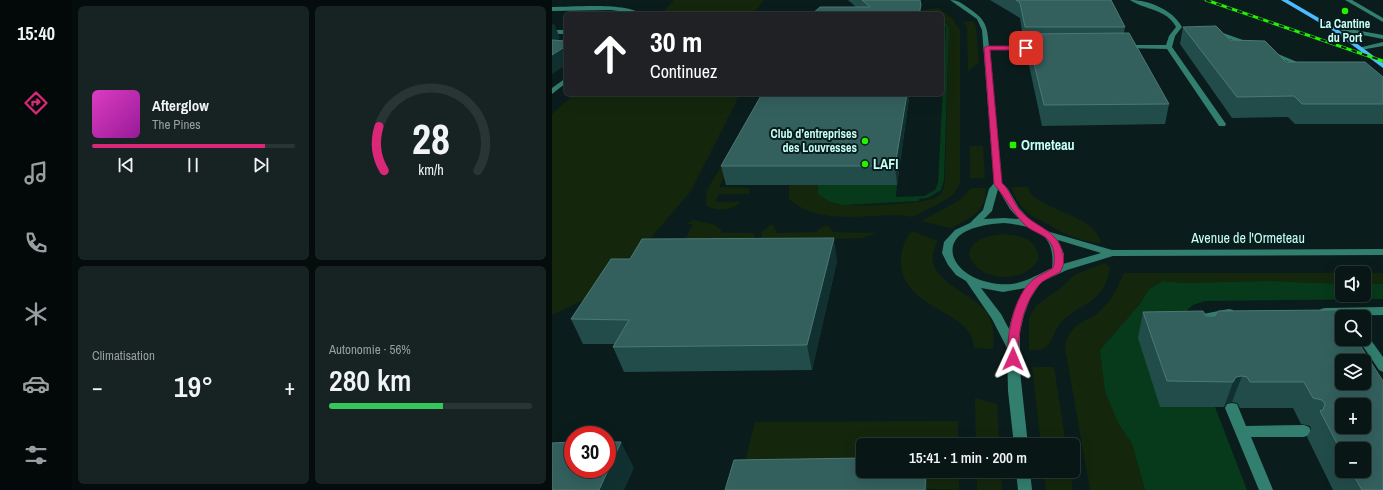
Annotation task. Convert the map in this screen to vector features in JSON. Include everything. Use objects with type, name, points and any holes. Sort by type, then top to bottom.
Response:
[{"type":"main road","points":[[1284,0],[1314,17],[1361,48],[1383,66]]},
{"type":"main road","points":[[1293,0],[1344,30],[1361,48]]},
{"type":"street","points":[[953,0],[979,18],[983,24],[987,48],[998,184],[1004,189],[1015,209],[1031,225]]},
{"type":"street","points":[[1133,0],[1168,14],[1176,19],[1182,27],[1172,36],[1169,47],[1222,124]]},
{"type":"street","points":[[1348,0],[1383,20]]},
{"type":"street","points":[[552,9],[620,9],[635,12]]},
{"type":"street","points":[[1206,30],[1226,35],[1256,47]]},
{"type":"street","points":[[1344,30],[1383,37]]},
{"type":"street","points":[[552,32],[564,32]]},
{"type":"street","points":[[1361,48],[1383,44]]},
{"type":"street","points":[[1118,47],[1169,47]]},
{"type":"street","points":[[987,48],[1049,48]]},
{"type":"street","points":[[1264,50],[1315,70]]},
{"type":"street","points":[[552,92],[564,82]]},
{"type":"street","points":[[974,225],[987,210],[993,189],[998,184]]},
{"type":"street","points":[[1002,219],[1031,225],[1048,234],[1056,243],[1059,254],[1057,270],[1036,282],[1002,288],[984,286],[956,272],[949,263],[947,253],[949,243],[956,235],[974,225],[1002,219]]},
{"type":"street","name":"Avenue de l'Ormeteau","points":[[1048,234],[1112,252],[1383,252]]},
{"type":"street","name":"Avenue de l'Ormeteau","points":[[1057,270],[1112,252]]},
{"type":"street","points":[[968,279],[997,317],[1012,347]]},
{"type":"street","points":[[1020,438],[1012,347],[1017,320],[1024,300],[1036,282]]},
{"type":"street","points":[[1371,312],[1383,311]]},
{"type":"street","points":[[1314,312],[1335,313]]},
{"type":"street","points":[[1203,336],[1202,323],[1207,316],[1221,313],[1244,313]]},
{"type":"street","points":[[1369,346],[1383,367]]},
{"type":"street","points":[[1232,408],[1266,490]]},
{"type":"street","points":[[1242,432],[1304,431]]},
{"type":"street","points":[[1024,478],[1025,490]]},
{"type":"shaded area","points":[[674,0],[764,0],[755,12],[663,12]]},
{"type":"shaded area","points":[[938,8],[944,12],[907,12]]},
{"type":"shaded area","points":[[944,12],[952,18],[960,30],[960,184],[953,195],[912,217],[900,215],[842,217],[827,215],[801,207],[789,199],[789,185],[818,185],[819,194],[826,199],[835,203],[846,205],[903,204],[929,200],[941,194],[945,181],[949,25],[944,21]]},
{"type":"shaded area","points":[[973,21],[976,28],[979,62],[968,72],[967,27],[963,22]]},
{"type":"shaded area","points":[[944,22],[949,28],[944,180],[941,190],[928,198],[919,199],[919,201],[844,205],[830,202],[818,194],[818,185],[897,185],[896,197],[924,196],[935,190],[938,183],[942,96],[944,96],[946,28]]},
{"type":"shaded area","points":[[572,96],[739,96],[691,191],[608,288],[552,315],[552,114]]},
{"type":"shaded area","points":[[970,146],[983,146],[985,178],[970,178]]},
{"type":"shaded area","points":[[727,156],[725,175],[719,187],[750,188],[749,194],[719,194],[715,202],[741,202],[728,209],[719,210],[706,205],[707,190]]},
{"type":"shaded area","points":[[1012,187],[1028,187],[1032,195],[1040,201],[1077,218],[1088,225],[1097,233],[1101,243],[1076,238],[1028,213],[1019,203]]},
{"type":"shaded area","points":[[971,188],[986,188],[983,203],[980,209],[970,218],[951,228],[921,221],[960,200]]},
{"type":"shaded area","points":[[693,220],[715,225],[721,230],[721,233],[753,233],[755,235],[749,250],[683,244],[693,224],[686,224]]},
{"type":"shaded area","points":[[770,225],[773,225],[777,233],[817,232],[817,230],[827,225],[833,232],[876,233],[863,238],[760,240],[762,234],[760,233]]},
{"type":"shaded area","points":[[912,231],[938,241],[933,254],[934,266],[940,275],[981,306],[988,315],[992,327],[993,349],[974,348],[971,335],[963,325],[923,299],[911,289],[903,275],[901,258],[904,244]]},
{"type":"shaded area","points":[[1003,234],[1027,239],[1035,247],[1039,259],[1024,273],[1002,277],[992,275],[982,271],[974,264],[969,255],[973,245],[977,241],[986,237]]},
{"type":"shaded area","points":[[1105,263],[1110,268],[1103,288],[1098,295],[1062,321],[1051,341],[1045,348],[1029,350],[1029,318],[1036,306],[1061,288],[1074,275]]},
{"type":"shaded area","points":[[1124,273],[1335,273],[1335,284],[1268,281],[1184,283],[1163,281],[1149,289],[1139,305],[1100,350],[1118,423],[1132,444],[1145,490],[1090,490],[1065,348],[1070,333],[1079,324],[1102,309],[1117,288]]},
{"type":"shaded area","points":[[1371,273],[1383,273],[1383,284],[1371,284]]},
{"type":"shaded area","points":[[1163,281],[1184,283],[1268,281],[1335,284],[1335,300],[1205,301],[1193,305],[1185,312],[1215,407],[1247,490],[1145,490],[1132,444],[1118,423],[1105,391],[1100,350],[1139,305],[1149,289]]},
{"type":"shaded area","points":[[1371,284],[1383,284],[1383,299],[1371,299]]},
{"type":"shaded area","points":[[1032,367],[1054,367],[1065,438],[1040,438]]},
{"type":"shaded area","points":[[975,398],[997,404],[999,438],[976,438]]},
{"type":"shaded area","points":[[958,421],[958,438],[856,438],[856,478],[959,478],[959,490],[740,480],[755,422]]},
{"type":"shaded area","points":[[976,478],[1001,478],[1002,490],[977,490]]},
{"type":"shaded area","points":[[1045,478],[1071,478],[1073,490],[1046,490]]},
{"type":"building","points":[[862,0],[920,0],[921,5],[919,12],[814,12],[820,7],[870,7]]},
{"type":"building","points":[[1016,0],[1111,0],[1125,27],[1025,27],[1020,3]]},
{"type":"building","points":[[1216,26],[1230,40],[1265,41],[1286,62],[1365,62],[1383,77],[1383,104],[1302,104],[1294,96],[1237,97],[1183,27]]},
{"type":"building","points":[[1129,33],[1169,104],[1044,105],[1027,34]]},
{"type":"building","points":[[552,40],[564,41],[564,47],[552,55]]},
{"type":"building","points":[[761,96],[907,96],[895,166],[721,166]]},
{"type":"building","points":[[834,238],[807,345],[613,347],[629,320],[571,319],[611,259],[630,259],[642,239]]},
{"type":"building","points":[[1335,310],[1335,346],[1360,346],[1366,354],[1335,354],[1335,390],[1371,390],[1371,362],[1383,381],[1383,490],[1362,490],[1355,478],[1371,478],[1371,442],[1336,442],[1320,411],[1323,410],[1325,404],[1322,400],[1313,398],[1304,382],[1250,382],[1247,377],[1242,376],[1236,377],[1233,382],[1167,381],[1143,312],[1203,311],[1206,316],[1215,316],[1218,311]]},
{"type":"building","points":[[564,442],[564,478],[604,478],[599,490],[552,490],[552,443]]},
{"type":"building","points":[[616,442],[621,442],[616,453]]},
{"type":"building","points":[[856,458],[856,478],[926,478],[925,490],[725,490],[734,460]]},
{"type":"railway","points":[[1206,0],[1383,61]]},
{"type":"place","name":"La Cantine du Port","points":[[1345,11]]},
{"type":"place","name":"Club d’entreprises des Louvresses","points":[[865,141]]},
{"type":"place","name":"Ormeteau","points":[[1013,145]]},
{"type":"place","name":"LAFI","points":[[865,164]]},
{"type":"route","points":[[1013,359],[1012,347],[1017,320],[1024,300],[1036,282],[1057,270],[1059,262],[1059,254],[1056,243],[1048,234],[1031,225],[1015,209],[1004,189],[998,184],[987,48],[1026,48]]}]
